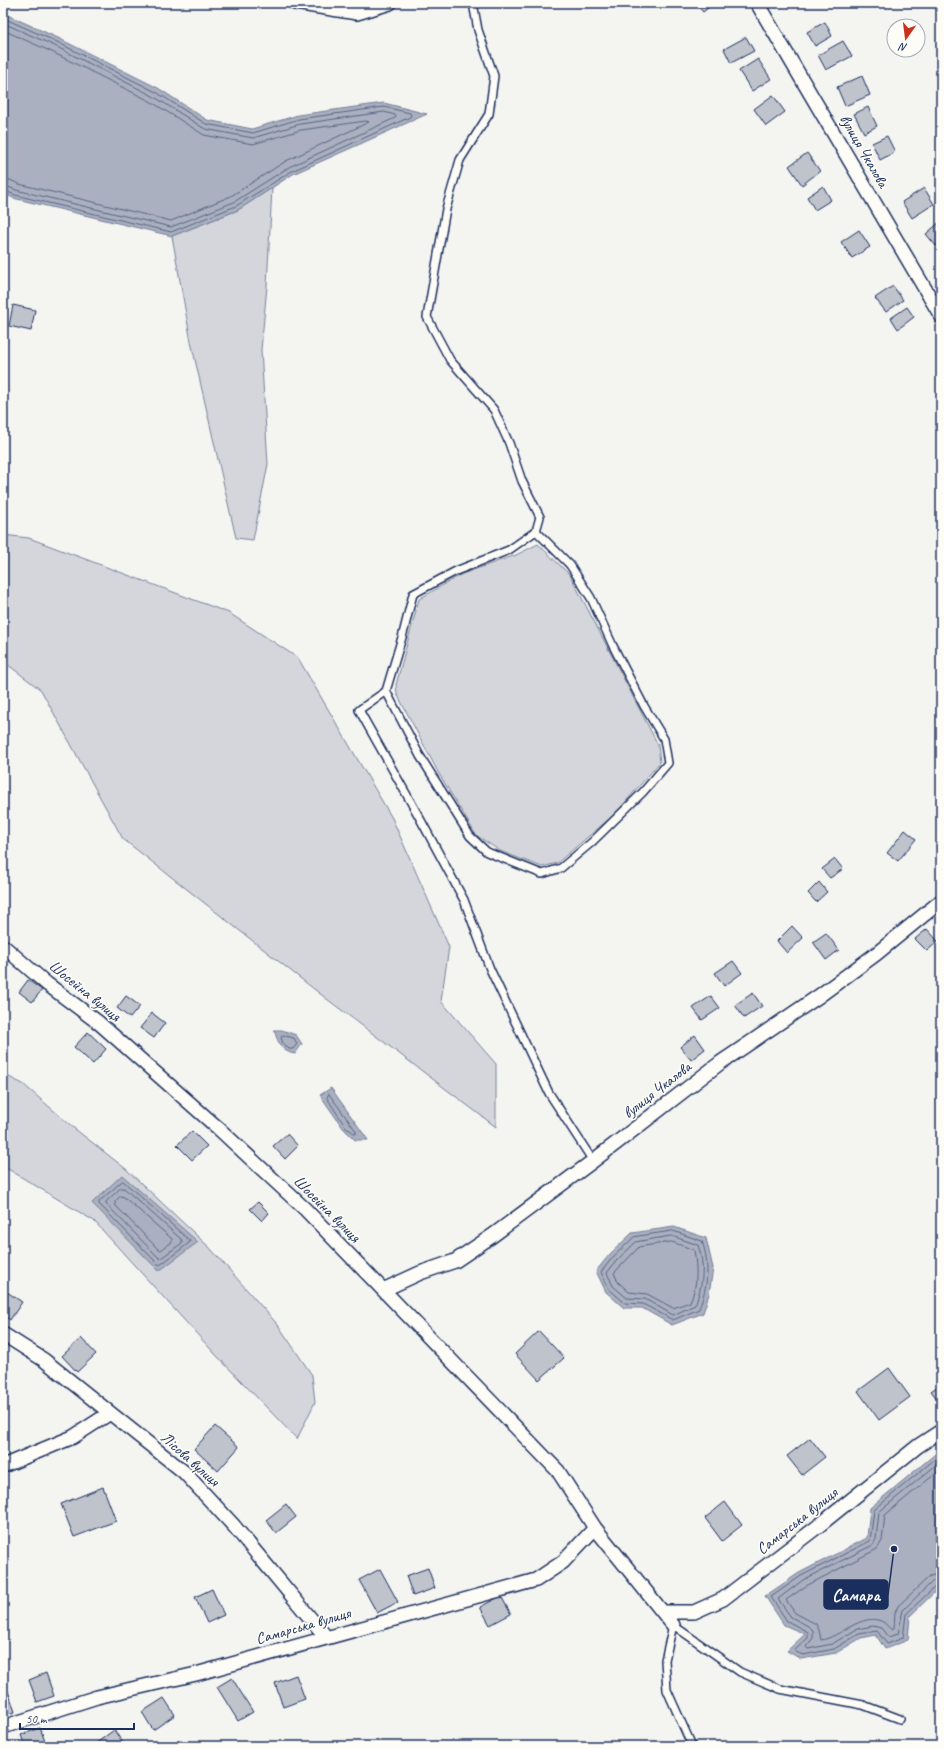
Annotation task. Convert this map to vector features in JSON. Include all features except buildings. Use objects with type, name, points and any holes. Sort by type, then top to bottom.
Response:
[{"type":"street","points":[[295,3],[357,13],[390,3]]},
{"type":"street","name":"вулиця Чкалова","points":[[757,3],[941,316]]},
{"type":"street","name":"вулиця Чкалова","points":[[384,1290],[455,1261],[492,1236],[593,1161],[720,1063],[820,996],[876,954],[941,901]]},
{"type":"street","name":"Шосейна вулиця","points":[[3,946],[47,984],[99,1023],[218,1128],[304,1209],[384,1290],[558,1471],[595,1528],[673,1625]]},
{"type":"street","name":"Лісова вулиця","points":[[3,1334],[44,1360],[184,1472],[234,1526],[326,1637]]},
{"type":"street","points":[[3,1466],[73,1437],[110,1413]]},
{"type":"street","name":"Самарська вулиця","points":[[663,1612],[694,1612],[723,1599],[821,1524],[918,1446],[941,1431]]},
{"type":"street","name":"Самарська вулиця","points":[[3,1727],[97,1697],[196,1674],[536,1580],[563,1562],[595,1528]]},
{"type":"lane","points":[[473,3],[478,30],[494,76],[489,114],[460,160],[446,209],[427,317],[450,360],[494,410],[509,442],[522,481],[540,517],[536,531],[509,550],[456,571],[413,594],[386,691],[359,710],[464,900],[490,969],[549,1093],[593,1161]]},
{"type":"lane","points":[[386,691],[420,756],[470,836],[487,852],[516,864],[542,874],[561,868],[592,842],[643,792],[668,763],[664,739],[644,706],[616,652],[591,598],[570,565],[536,531]]},
{"type":"lane","points":[[692,1746],[667,1690],[665,1660],[673,1625],[740,1672],[780,1689],[863,1705],[900,1719]]},
{"type":"shaded area","points":[[272,188],[267,286],[261,350],[268,464],[253,540],[236,538],[191,342],[172,236],[238,210]]},
{"type":"shaded area","points":[[3,535],[29,538],[229,613],[298,658],[392,818],[449,947],[441,1001],[496,1064],[496,1127],[319,993],[123,839],[41,690],[3,661]]},
{"type":"shaded area","points":[[538,544],[570,575],[658,745],[660,762],[615,814],[557,863],[542,867],[500,851],[476,835],[438,772],[397,694],[396,685],[419,599],[462,574],[516,555]]},
{"type":"shaded area","points":[[3,1074],[23,1084],[75,1129],[126,1169],[210,1248],[278,1325],[312,1375],[315,1402],[297,1439],[216,1355],[94,1221],[3,1166]]},
{"type":"water","points":[[3,13],[58,38],[158,88],[207,120],[252,129],[298,115],[384,103],[427,114],[293,174],[238,210],[172,236],[13,198],[3,193]]},
{"type":"water","points":[[274,1030],[282,1030],[296,1035],[302,1044],[295,1054],[283,1049]]},
{"type":"water","points":[[331,1088],[368,1140],[355,1140],[343,1128],[320,1095]]},
{"type":"water","points":[[122,1175],[198,1242],[159,1271],[92,1203]]},
{"type":"water","points":[[674,1227],[706,1238],[713,1268],[709,1294],[703,1313],[672,1325],[642,1308],[624,1308],[606,1292],[596,1271],[610,1254],[632,1233]]},
{"type":"water","points":[[940,1450],[941,1586],[910,1616],[908,1640],[885,1649],[876,1635],[861,1638],[836,1653],[801,1659],[787,1651],[805,1634],[784,1625],[765,1596],[799,1573],[867,1538],[870,1508]]},
{"type":"place","name":"Самара","points":[[894,1549]]}]
